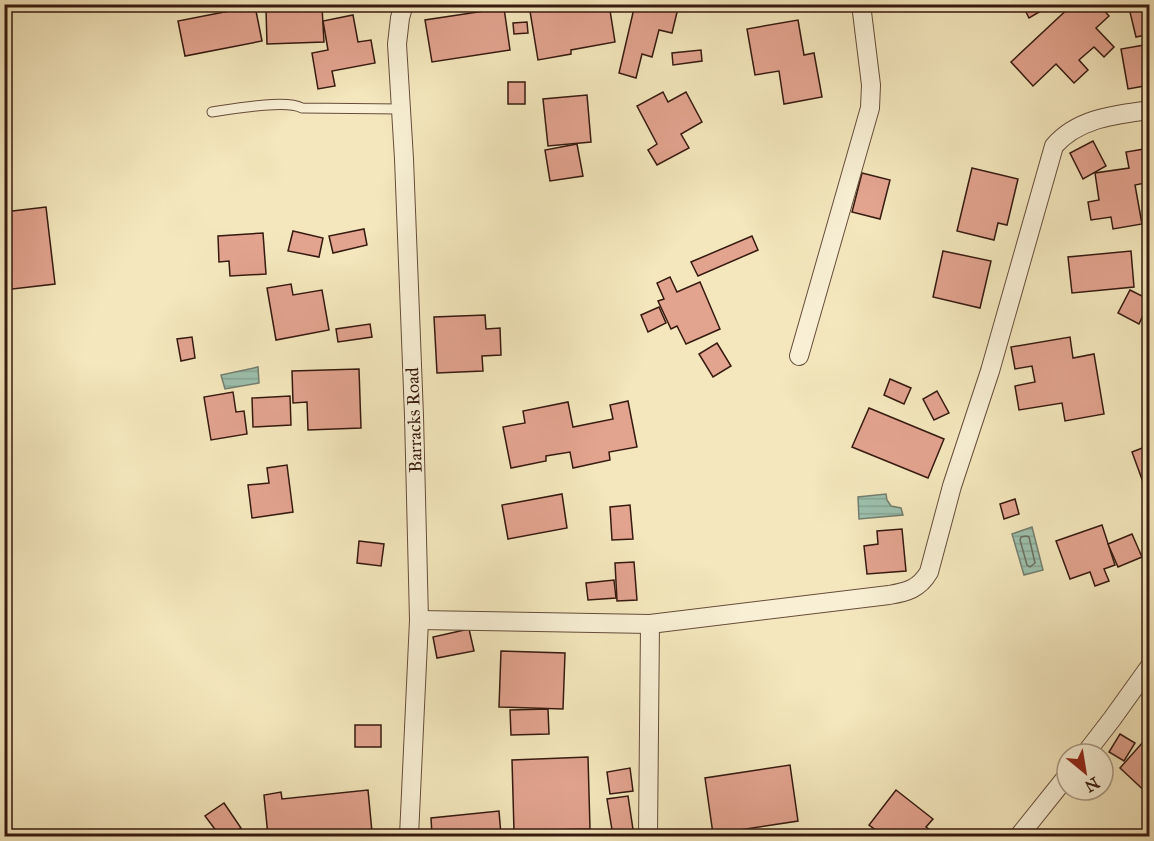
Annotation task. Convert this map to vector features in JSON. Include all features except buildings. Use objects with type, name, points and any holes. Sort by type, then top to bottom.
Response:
[{"type":"street","name":"Barracks Road","points":[[404,4],[397,44],[414,416],[419,620],[409,837]]},
{"type":"street","points":[[799,356],[870,108],[871,85],[861,4]]},
{"type":"street","points":[[419,620],[650,624],[889,595],[915,589],[923,583],[929,572],[952,486],[990,371],[1054,146],[1072,129],[1110,116],[1149,111]]},
{"type":"street","points":[[648,837],[650,624]]},
{"type":"street","points":[[1095,742],[1149,666]]},
{"type":"street","points":[[1019,837],[1055,791]]},
{"type":"lane","points":[[212,112],[268,105],[292,105],[302,108],[401,109]]},
{"type":"water","points":[[258,367],[259,383],[225,389],[221,375]]},
{"type":"water","points":[[886,494],[891,506],[901,508],[903,515],[859,519],[858,497]]},
{"type":"water","points":[[1032,527],[1043,570],[1024,575],[1012,534]]}]
